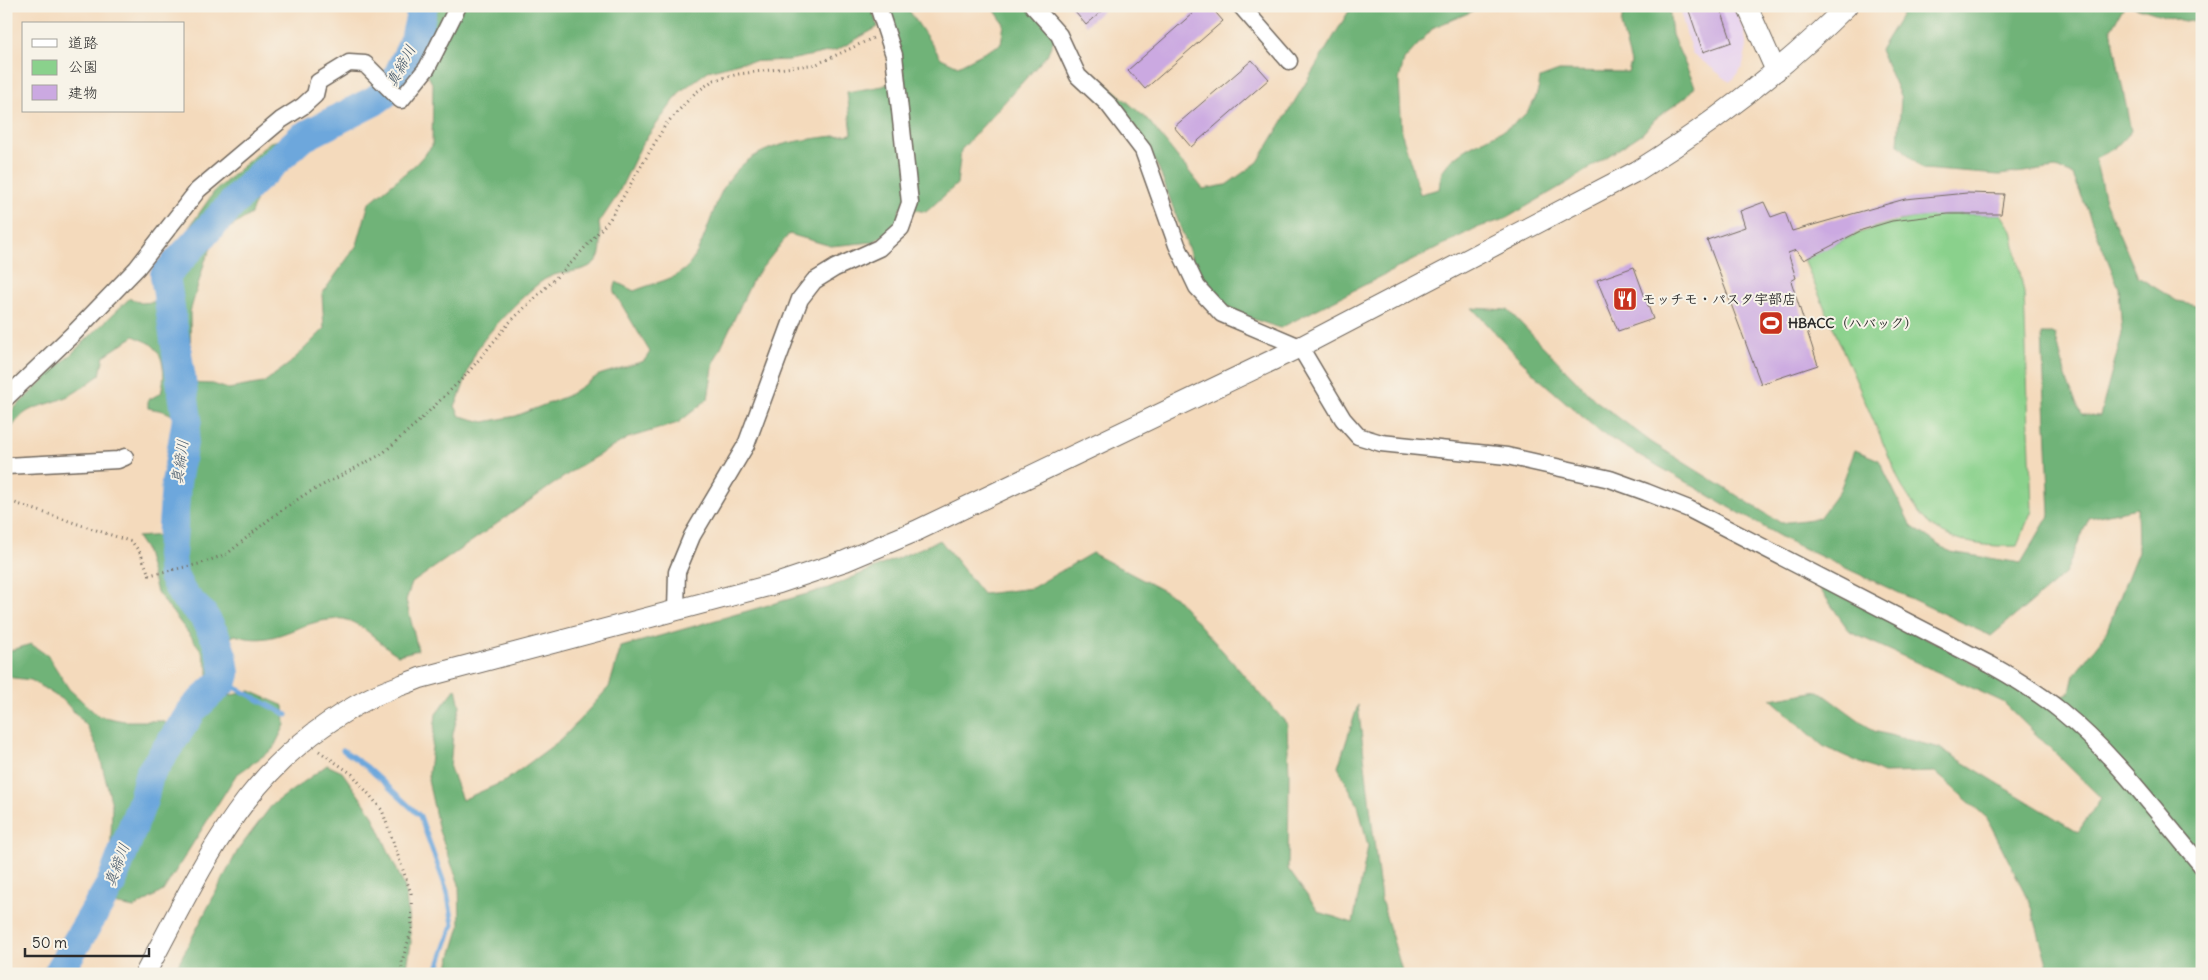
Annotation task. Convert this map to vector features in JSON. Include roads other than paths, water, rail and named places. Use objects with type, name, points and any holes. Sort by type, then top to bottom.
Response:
[{"type":"street","points":[[6,398],[75,332],[137,268],[198,190],[281,120],[315,95],[318,82],[349,63],[365,64],[402,100],[427,68],[458,6]]},
{"type":"street","points":[[676,611],[677,572],[692,536],[746,445],[800,298],[814,282],[828,272],[879,248],[901,228],[910,203],[899,86],[894,55],[878,6]]},
{"type":"street","points":[[1033,6],[1059,35],[1078,76],[1108,104],[1143,150],[1177,245],[1196,287],[1222,314],[1300,347],[1343,419],[1358,436],[1382,443],[1507,456],[1610,479],[1689,509],[1991,665],[2033,690],[2088,735],[2117,765],[2202,866]]},
{"type":"street","points":[[1241,6],[1289,61]]},
{"type":"street","points":[[1747,6],[1776,71]]},
{"type":"street","points":[[145,974],[224,829],[266,776],[304,741],[371,698],[420,678],[789,580],[845,561],[916,531],[1300,347],[1637,171],[1680,144],[1728,110],[1776,71],[1846,6]]},
{"type":"street","points":[[6,466],[118,460],[125,457]]},
{"type":"waterway","name":"真締川","points":[[58,974],[111,884],[143,800],[149,775],[194,708],[223,681],[225,674],[223,659],[215,636],[203,615],[183,595],[173,576],[171,555],[176,483],[187,419],[165,275],[251,184],[301,138],[374,101],[392,88],[415,40],[423,6]]},
{"type":"waterway","points":[[223,681],[287,715]]},
{"type":"waterway","points":[[343,750],[367,767],[420,816],[447,891],[453,924],[436,974]]},
{"type":"place","name":"モッチモ・パスタ宇部店","points":[[1625,299]]},
{"type":"place","name":"HBACC（ハバック）","points":[[1771,323]]}]
